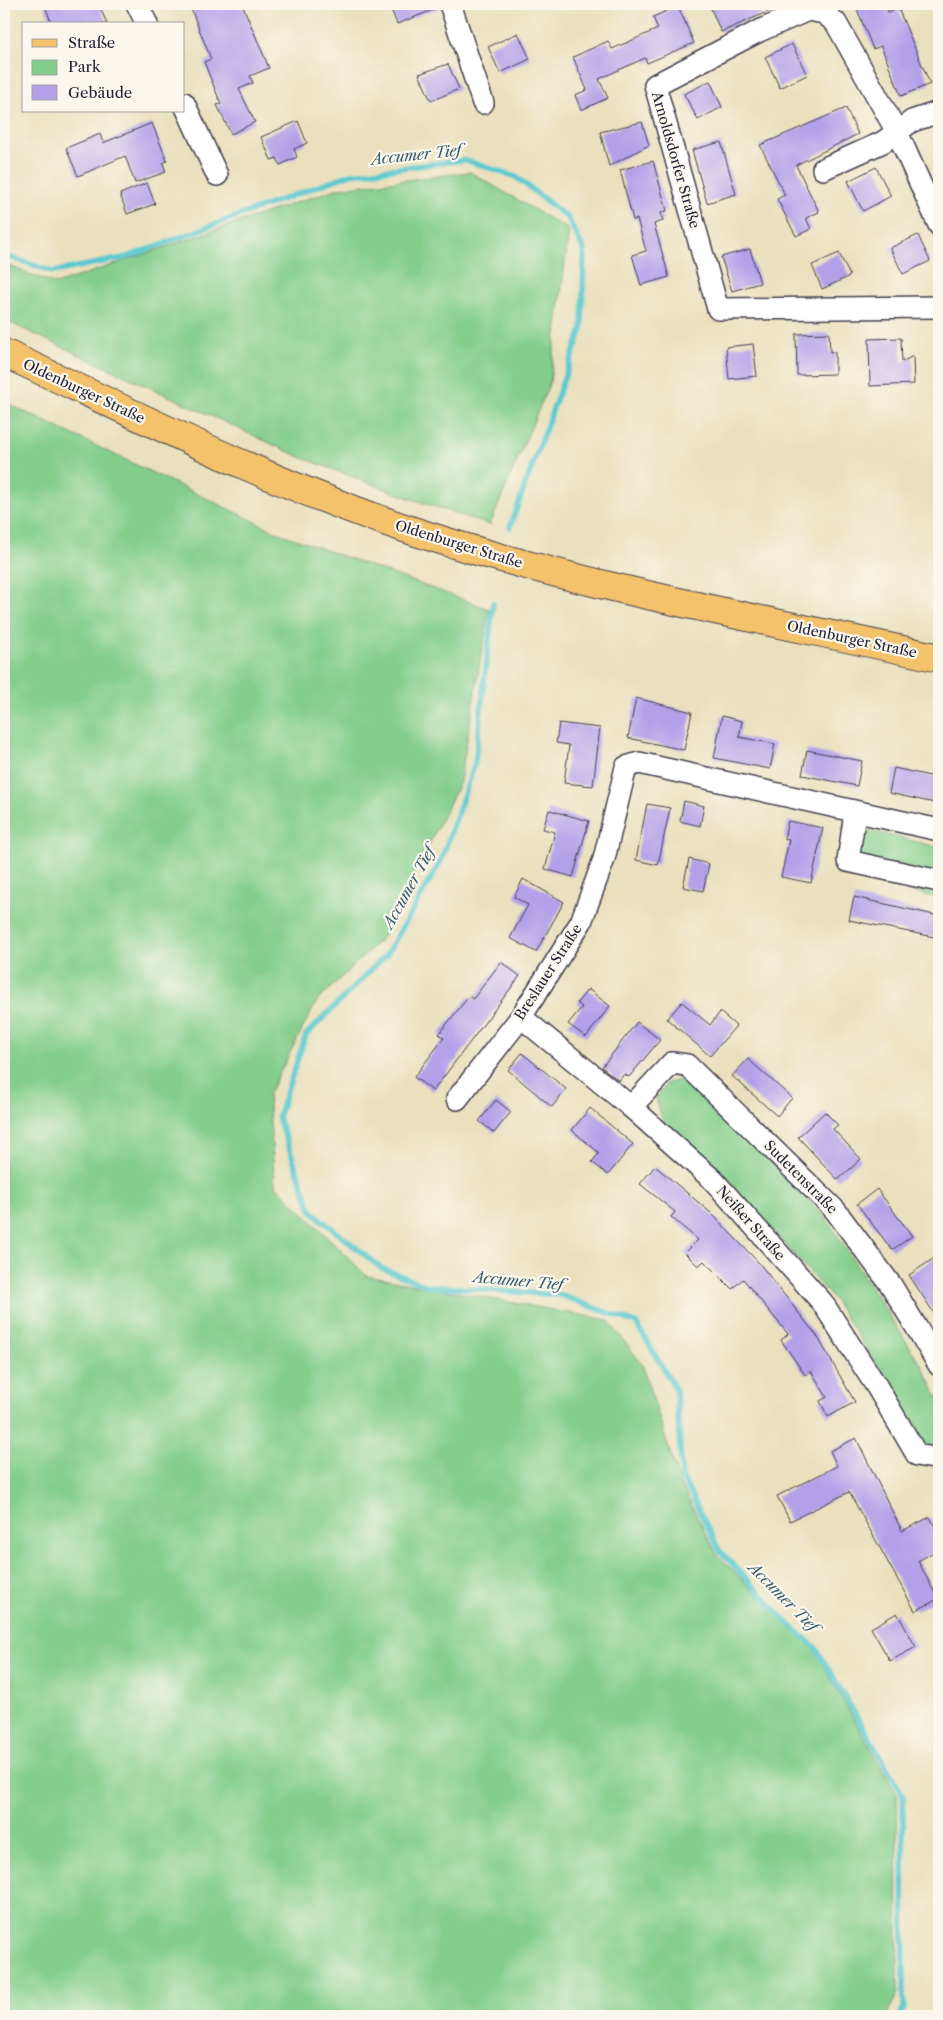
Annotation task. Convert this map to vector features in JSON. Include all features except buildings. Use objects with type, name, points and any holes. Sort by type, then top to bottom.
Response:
[{"type":"main road","name":"Oldenburger Straße","points":[[4,353],[286,485],[414,531],[521,563],[707,608],[939,658]]},
{"type":"street","points":[[138,4],[146,22]]},
{"type":"street","points":[[450,4],[483,103]]},
{"type":"street","name":"Arnoldsdorfer Straße","points":[[939,225],[897,132],[836,23],[824,13],[808,10],[759,31],[655,86],[718,309],[939,307]]},
{"type":"street","points":[[185,105],[218,175]]},
{"type":"street","points":[[823,169],[883,142],[912,121],[939,112]]},
{"type":"street","name":"Breslauer Straße","points":[[456,1099],[521,1017],[581,922],[604,859],[626,767],[639,763],[855,813],[939,830]]},
{"type":"street","points":[[855,813],[848,860],[939,881]]},
{"type":"street","name":"Neißer Straße","points":[[521,1017],[631,1107],[713,1180],[822,1302],[877,1387],[917,1455],[939,1459]]},
{"type":"street","name":"Sudetenstraße","points":[[631,1107],[672,1063],[687,1065],[835,1210],[891,1285],[939,1365]]},
{"type":"green space","points":[[470,172],[569,230],[550,382],[490,525],[409,498],[300,457],[4,320],[4,264],[56,284],[339,188]]},
{"type":"green space","points":[[4,402],[279,533],[489,609],[460,782],[383,937],[317,1001],[268,1095],[275,1185],[367,1276],[608,1320],[642,1364],[680,1483],[717,1555],[814,1649],[897,1794],[898,1993],[886,2016],[4,2016]]},
{"type":"green space","points":[[846,825],[939,847],[939,898],[836,874]]},
{"type":"green space","points":[[688,1078],[826,1218],[922,1366],[939,1399],[939,1451],[920,1440],[895,1392],[834,1300],[721,1172],[663,1122],[656,1098],[667,1083]]},
{"type":"waterway","name":"Accumer Tief","points":[[4,255],[53,272],[127,257],[351,174],[465,160],[516,177],[568,218],[584,250],[582,329],[510,527]]},
{"type":"waterway","name":"Accumer Tief","points":[[493,603],[475,763],[441,861],[387,954],[306,1035],[278,1117],[312,1212],[381,1268],[427,1286],[560,1295],[636,1323],[676,1390],[682,1477],[719,1550],[789,1624],[816,1648],[903,1795],[904,2008],[900,2016]]}]
